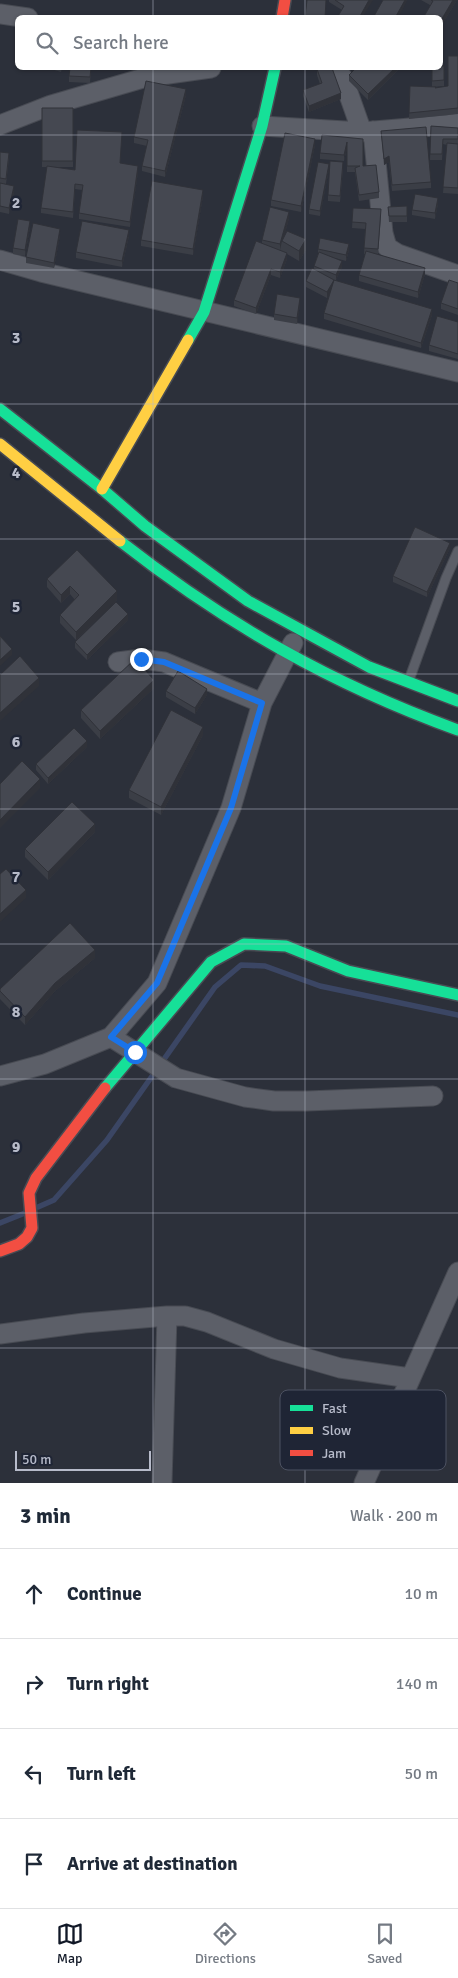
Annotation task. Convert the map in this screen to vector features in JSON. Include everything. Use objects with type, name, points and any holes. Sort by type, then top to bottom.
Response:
[{"type":"street","points":[[282,15],[285,0]]},
{"type":"street","points":[[0,14],[15,16]]},
{"type":"street","points":[[0,125],[141,72],[176,70]]},
{"type":"street","points":[[102,489],[204,312],[262,126],[275,70]]},
{"type":"street","points":[[342,71],[368,131],[383,233],[387,247],[398,254],[458,275]]},
{"type":"street","points":[[262,126],[368,131],[458,123]]},
{"type":"street","points":[[0,260],[204,312],[458,372]]},
{"type":"street","points":[[0,409],[102,489],[145,526],[200,568],[248,601],[299,631],[369,667],[458,701]]},
{"type":"street","points":[[0,444],[186,591],[288,655],[361,691],[458,730]]},
{"type":"street","points":[[0,1076],[45,1064],[111,1037],[157,983],[231,808],[262,703],[299,631]]},
{"type":"street","points":[[118,662],[141,659],[164,662],[262,703]]},
{"type":"street","points":[[0,1251],[19,1244],[32,1228],[29,1193],[36,1178],[82,1116],[142,1057],[211,962],[244,944],[286,946],[348,971],[458,995]]},
{"type":"street","points":[[111,1037],[176,1078],[245,1097],[274,1101],[433,1096]]},
{"type":"street","points":[[405,1390],[458,1272]]},
{"type":"street","points":[[0,1334],[167,1316],[185,1316],[207,1322],[274,1349],[340,1368],[410,1378]]},
{"type":"street","points":[[162,1483],[167,1316]]},
{"type":"street","points":[[364,1483],[370,1470]]},
{"type":"lane","points":[[408,682],[446,578],[458,551]]},
{"type":"lane","points":[[446,578],[458,574]]},
{"type":"building","points":[[307,0],[326,0],[325,15],[305,15]]},
{"type":"building","points":[[335,0],[369,0],[361,15],[339,15],[344,6]]},
{"type":"building","points":[[383,0],[405,0],[397,15],[375,15]]},
{"type":"building","points":[[431,0],[453,0],[443,17],[443,15],[425,15],[433,1]]},
{"type":"building","points":[[448,56],[458,56],[458,108],[409,113],[410,86],[435,88],[448,86]]},
{"type":"building","points":[[444,66],[444,80],[432,81],[432,70],[443,70]]},
{"type":"building","points":[[70,70],[91,70],[90,77],[69,76]]},
{"type":"building","points":[[317,70],[333,70],[341,93],[309,106],[303,90],[322,83]]},
{"type":"building","points":[[354,70],[393,70],[368,94],[349,75]]},
{"type":"building","points":[[146,81],[186,89],[165,171],[142,166],[148,140],[134,137]]},
{"type":"building","points":[[42,108],[73,108],[73,161],[42,161]]},
{"type":"building","points":[[431,126],[458,128],[458,139],[443,139],[442,154],[430,154]]},
{"type":"building","points":[[426,127],[431,182],[392,185],[389,156],[384,159],[381,131]]},
{"type":"building","points":[[77,130],[122,132],[120,163],[138,166],[130,222],[79,213],[83,185],[75,184],[73,212],[41,208],[47,166],[75,170]]},
{"type":"building","points":[[285,133],[315,139],[301,206],[271,200]]},
{"type":"building","points":[[322,135],[363,139],[363,166],[376,165],[379,192],[359,195],[355,168],[360,166],[347,166],[347,142],[344,155],[320,153]]},
{"type":"building","points":[[447,143],[458,144],[458,188],[443,187]]},
{"type":"building","points":[[0,152],[9,153],[6,179],[0,178]]},
{"type":"building","points":[[330,161],[343,162],[340,196],[328,195]]},
{"type":"building","points":[[318,162],[329,164],[320,211],[309,209]]},
{"type":"building","points":[[152,181],[203,190],[193,249],[141,240]]},
{"type":"building","points":[[0,183],[14,186],[9,208],[0,206]]},
{"type":"building","points":[[415,194],[438,198],[435,213],[412,210]]},
{"type":"building","points":[[407,206],[407,216],[389,216],[388,207]]},
{"type":"building","points":[[270,207],[289,212],[280,244],[262,240]]},
{"type":"building","points":[[353,208],[381,209],[378,249],[364,248],[366,223],[352,222]]},
{"type":"building","points":[[18,219],[30,221],[25,250],[13,248]]},
{"type":"building","points":[[82,221],[129,230],[122,261],[76,252]]},
{"type":"building","points":[[33,223],[60,229],[54,263],[26,257]]},
{"type":"building","points":[[287,231],[306,239],[299,251],[282,241]]},
{"type":"building","points":[[320,238],[349,244],[346,255],[318,249]]},
{"type":"building","points":[[256,241],[287,253],[280,272],[271,269],[256,308],[234,300]]},
{"type":"building","points":[[366,251],[425,268],[418,292],[359,275]]},
{"type":"building","points":[[319,252],[342,261],[336,275],[314,266]]},
{"type":"building","points":[[312,268],[334,280],[327,292],[306,281]]},
{"type":"building","points":[[334,280],[432,309],[421,343],[324,313]]},
{"type":"building","points":[[449,280],[458,283],[458,309],[441,303]]},
{"type":"building","points":[[277,294],[300,298],[297,318],[274,314]]},
{"type":"building","points":[[437,316],[458,322],[458,354],[429,345]]},
{"type":"building","points":[[415,527],[450,543],[427,592],[393,576]]},
{"type":"building","points":[[77,550],[117,591],[76,632],[60,615],[79,595],[70,586],[61,595],[47,579]]},
{"type":"building","points":[[116,602],[128,614],[87,655],[75,642]]},
{"type":"building","points":[[0,636],[12,649],[0,660]]},
{"type":"building","points":[[20,656],[39,678],[0,713],[0,675]]},
{"type":"building","points":[[135,659],[154,680],[100,731],[81,710]]},
{"type":"building","points":[[178,671],[207,689],[195,708],[166,691]]},
{"type":"building","points":[[171,710],[203,727],[161,807],[129,790]]},
{"type":"building","points":[[74,728],[87,741],[48,778],[36,764]]},
{"type":"building","points":[[22,761],[40,779],[0,820],[0,784]]},
{"type":"building","points":[[72,802],[95,824],[48,872],[25,849]]},
{"type":"building","points":[[6,869],[26,890],[0,914],[0,874]]},
{"type":"building","points":[[70,923],[95,950],[55,983],[25,1017],[0,989]]},
{"type":"waterway","points":[[38,1207],[54,1200],[107,1140],[215,987],[241,965],[265,966],[320,986],[458,1015]]},
{"type":"waterway","points":[[0,1223],[25,1213]]},
{"type":"traffic: fast","points":[[188,340],[204,312],[262,126],[275,70]]},
{"type":"traffic: fast","points":[[0,409],[102,489],[145,526],[248,601],[369,667],[458,701]]},
{"type":"traffic: fast","points":[[120,541],[200,599],[281,649],[367,693],[458,730]]},
{"type":"traffic: fast","points":[[105,1088],[211,962],[244,944],[286,946],[348,971],[458,995]]},
{"type":"traffic: slow","points":[[102,489],[188,340]]},
{"type":"traffic: slow","points":[[0,444],[120,541]]},
{"type":"traffic: jam","points":[[282,15],[285,0]]},
{"type":"traffic: jam","points":[[0,1251],[19,1244],[27,1237],[32,1228],[29,1193],[36,1178],[105,1088]]},
{"type":"route","points":[[135,1052],[111,1037],[157,983],[231,808],[262,703],[164,662],[141,659]]}]
